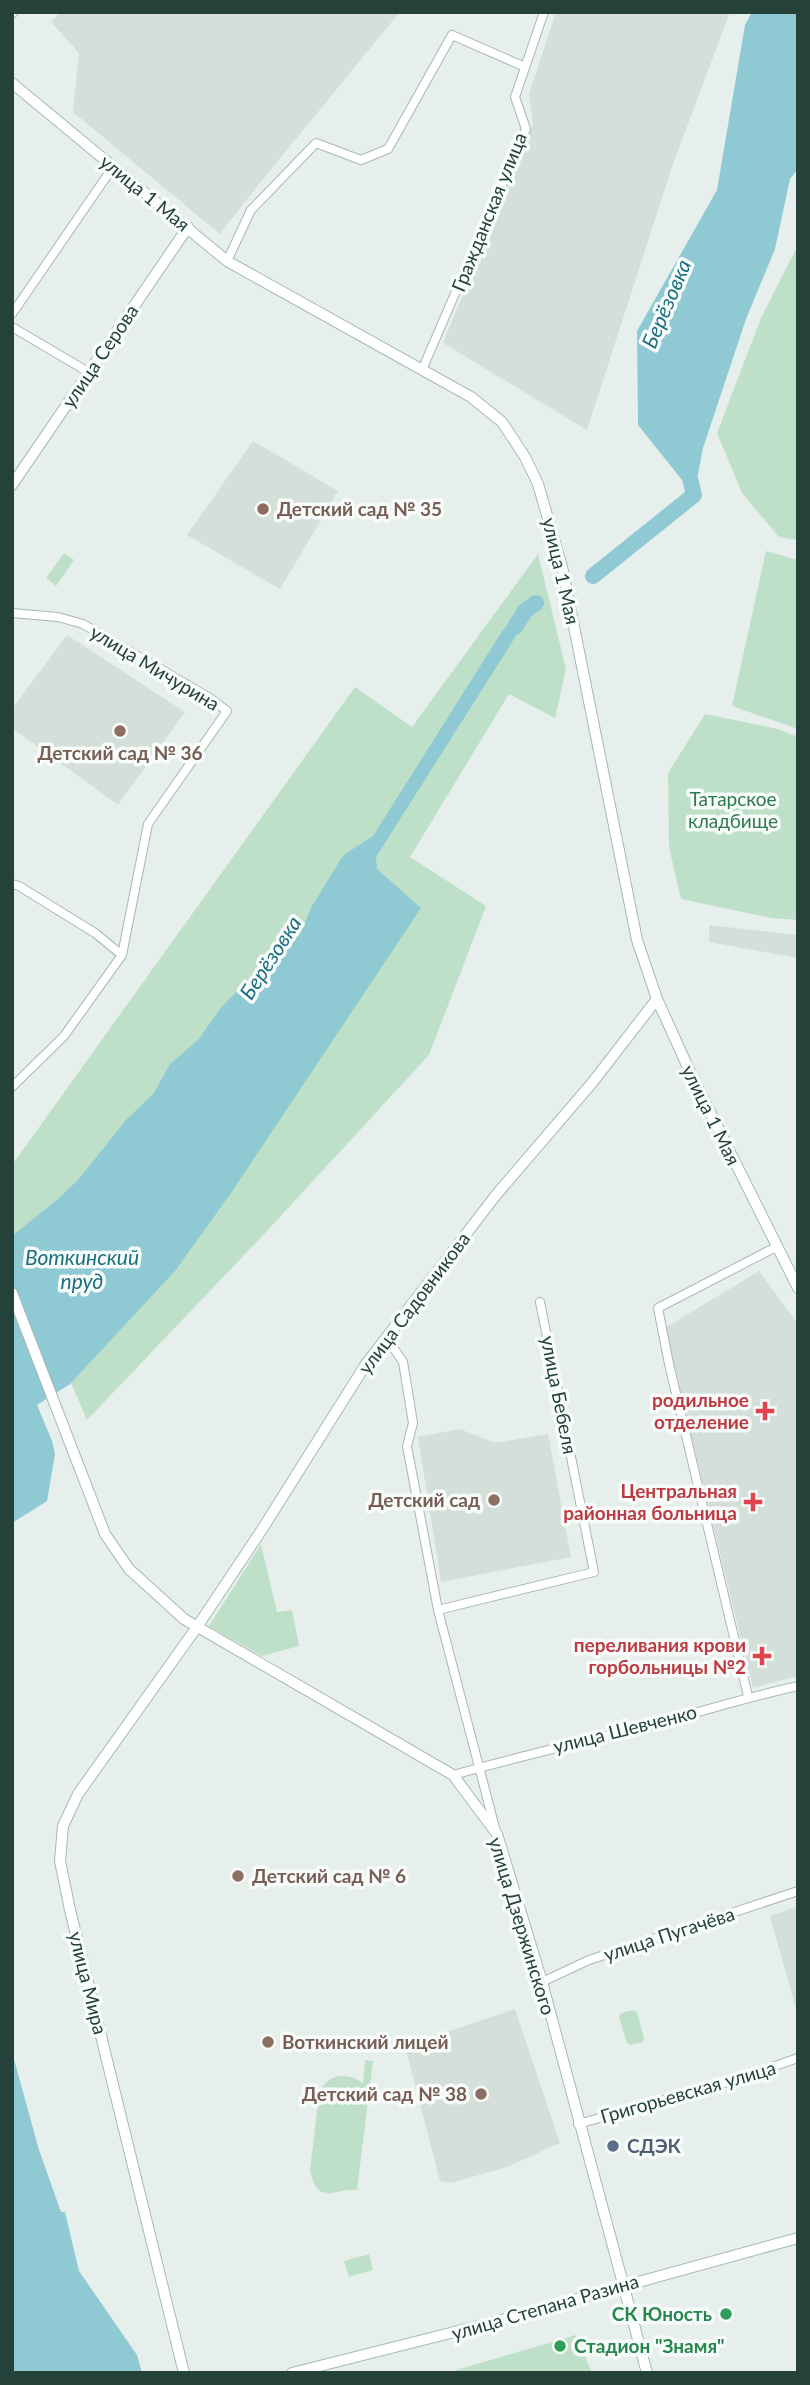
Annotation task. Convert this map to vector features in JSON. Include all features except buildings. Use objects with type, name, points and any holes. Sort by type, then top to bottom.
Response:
[{"type":"main road","name":"улица 1 Мая","points":[[12,83],[227,261],[471,397],[502,422],[525,457],[538,484],[562,567],[638,940],[657,999],[798,1288]]},
{"type":"main road","name":"улица Серова","points":[[12,485],[188,227]]},
{"type":"main road","name":"улица Садовникова","points":[[197,1627],[366,1364],[496,1195],[584,1093],[657,999]]},
{"type":"main road","name":"улица Дзержинского","points":[[12,1293],[105,1534],[129,1569],[184,1619],[453,1775],[497,1834],[541,1982],[647,2373]]},
{"type":"main road","name":"улица Мира","points":[[184,2373],[60,1861],[63,1826],[78,1794],[197,1627]]},
{"type":"main road","name":"улица Степана Разина","points":[[292,2373],[464,2330],[798,2238]]},
{"type":"street","name":"Гражданская улица","points":[[422,370],[526,129],[515,97],[544,12]]},
{"type":"street","points":[[227,261],[251,210],[316,143],[361,160],[387,149],[452,36],[525,67]]},
{"type":"street","points":[[12,314],[113,167]]},
{"type":"street","points":[[12,327],[90,373]]},
{"type":"street","name":"улица Мичурина","points":[[12,613],[58,617],[83,624],[210,698],[227,711],[148,824],[122,955]]},
{"type":"street","points":[[12,884],[95,933],[122,955],[64,1036],[12,1087]]},
{"type":"street","points":[[748,1696],[658,1308],[776,1247]]},
{"type":"street","name":"улица Бебеля","points":[[438,1610],[594,1572],[540,1302]]},
{"type":"street","points":[[386,1337],[402,1362],[413,1423],[407,1446],[438,1610],[497,1834]]},
{"type":"street","name":"улица Шевченко","points":[[453,1775],[651,1725],[748,1696],[798,1686]]},
{"type":"street","name":"улица Пугачёва","points":[[541,1982],[589,1960],[798,1891]]},
{"type":"street","name":"Григорьевская улица","points":[[579,2124],[732,2081],[798,2057]]},
{"type":"shaded area","points":[[60,12],[399,13],[220,234],[73,112],[79,53],[51,22]]},
{"type":"shaded area","points":[[556,12],[730,12],[673,164],[587,430],[443,343],[533,124],[529,94]]},
{"type":"shaded area","points":[[253,441],[338,491],[280,589],[187,535]]},
{"type":"shaded area","points":[[67,635],[185,712],[118,805],[12,728],[12,709]]},
{"type":"shaded area","points":[[709,925],[798,935],[798,958],[709,942]]},
{"type":"shaded area","name":"Центральная районная больница","points":[[759,1271],[798,1324],[798,1676],[753,1688],[665,1328]]},
{"type":"shaded area","name":"Детский сад","points":[[460,1429],[495,1443],[548,1434],[571,1557],[441,1582],[418,1437]]},
{"type":"shaded area","points":[[798,1906],[798,2016],[770,1916]]},
{"type":"shaded area","name":"Детский сад № 38","points":[[515,2009],[560,2143],[507,2167],[451,2183],[440,2181],[405,2046]]},
{"type":"green space","points":[[798,245],[798,540],[779,537],[742,493],[717,433],[761,318]]},
{"type":"green space","points":[[766,551],[798,560],[798,729],[732,706]]},
{"type":"green space","points":[[64,553],[74,560],[56,586],[46,578]]},
{"type":"green space","points":[[538,554],[566,669],[555,718],[509,694],[410,857],[486,906],[429,1055],[87,1420],[12,1247],[12,1165],[355,687],[412,727]]},
{"type":"green space","name":"Татарское кладбище","points":[[705,714],[778,729],[798,737],[798,920],[771,918],[681,899],[669,847],[668,773]]},
{"type":"green space","points":[[261,1544],[277,1612],[292,1610],[299,1646],[262,1656],[209,1626]]},
{"type":"green space","points":[[633,2010],[637,2012],[644,2038],[643,2042],[630,2045],[619,2017],[621,2013]]},
{"type":"green space","points":[[365,2060],[373,2061],[357,2190],[322,2192],[313,2181],[310,2170],[319,2094],[327,2082],[338,2076],[350,2077],[363,2083]]},
{"type":"green space","points":[[369,2254],[373,2270],[349,2277],[344,2261]]},
{"type":"green space","name":"Стадион \"Знамя\"","points":[[576,2335],[592,2373],[446,2373]]},
{"type":"water","points":[[752,12],[798,12],[798,169],[790,179],[775,249],[746,319],[703,448],[694,495],[638,425],[637,331],[717,190],[745,25]]},
{"type":"water","name":"Воткинский пруд","points":[[520,607],[528,617],[376,857],[377,869],[421,908],[231,1193],[175,1271],[70,1384],[37,1405],[55,1454],[47,1501],[12,1523],[12,1236],[78,1180],[126,1120],[154,1093],[170,1064],[198,1040],[220,1009],[255,972],[264,974],[276,969],[281,956],[300,934],[312,906],[341,859],[373,836]]},
{"type":"water","points":[[12,2052],[39,2150],[61,2212],[65,2212],[79,2271],[137,2355],[142,2373],[12,2373]]},
{"type":"waterway","name":"Берёзовка","points":[[593,576],[694,495],[689,474]]},
{"type":"waterway","name":"Берёзовка","points":[[515,627],[525,611],[536,603]]},
{"type":"place","name":"Детский сад № 35","points":[[263,509]]},
{"type":"place","name":"Детский сад № 36","points":[[120,731]]},
{"type":"place","name":"родильное отделение","points":[[765,1411]]},
{"type":"place","name":"Детский сад","points":[[494,1500]]},
{"type":"place","name":"Центральная районная больница","points":[[753,1502]]},
{"type":"place","name":"переливания крови горбольницы №2","points":[[762,1656]]},
{"type":"place","name":"Детский сад № 6","points":[[238,1876]]},
{"type":"place","name":"Воткинский лицей","points":[[268,2042]]},
{"type":"place","name":"Детский сад № 38","points":[[481,2094]]},
{"type":"place","name":"СДЭК","points":[[613,2146]]},
{"type":"place","name":"СК Юность","points":[[726,2314]]},
{"type":"place","name":"Стадион \"Знамя\"","points":[[560,2346]]}]
